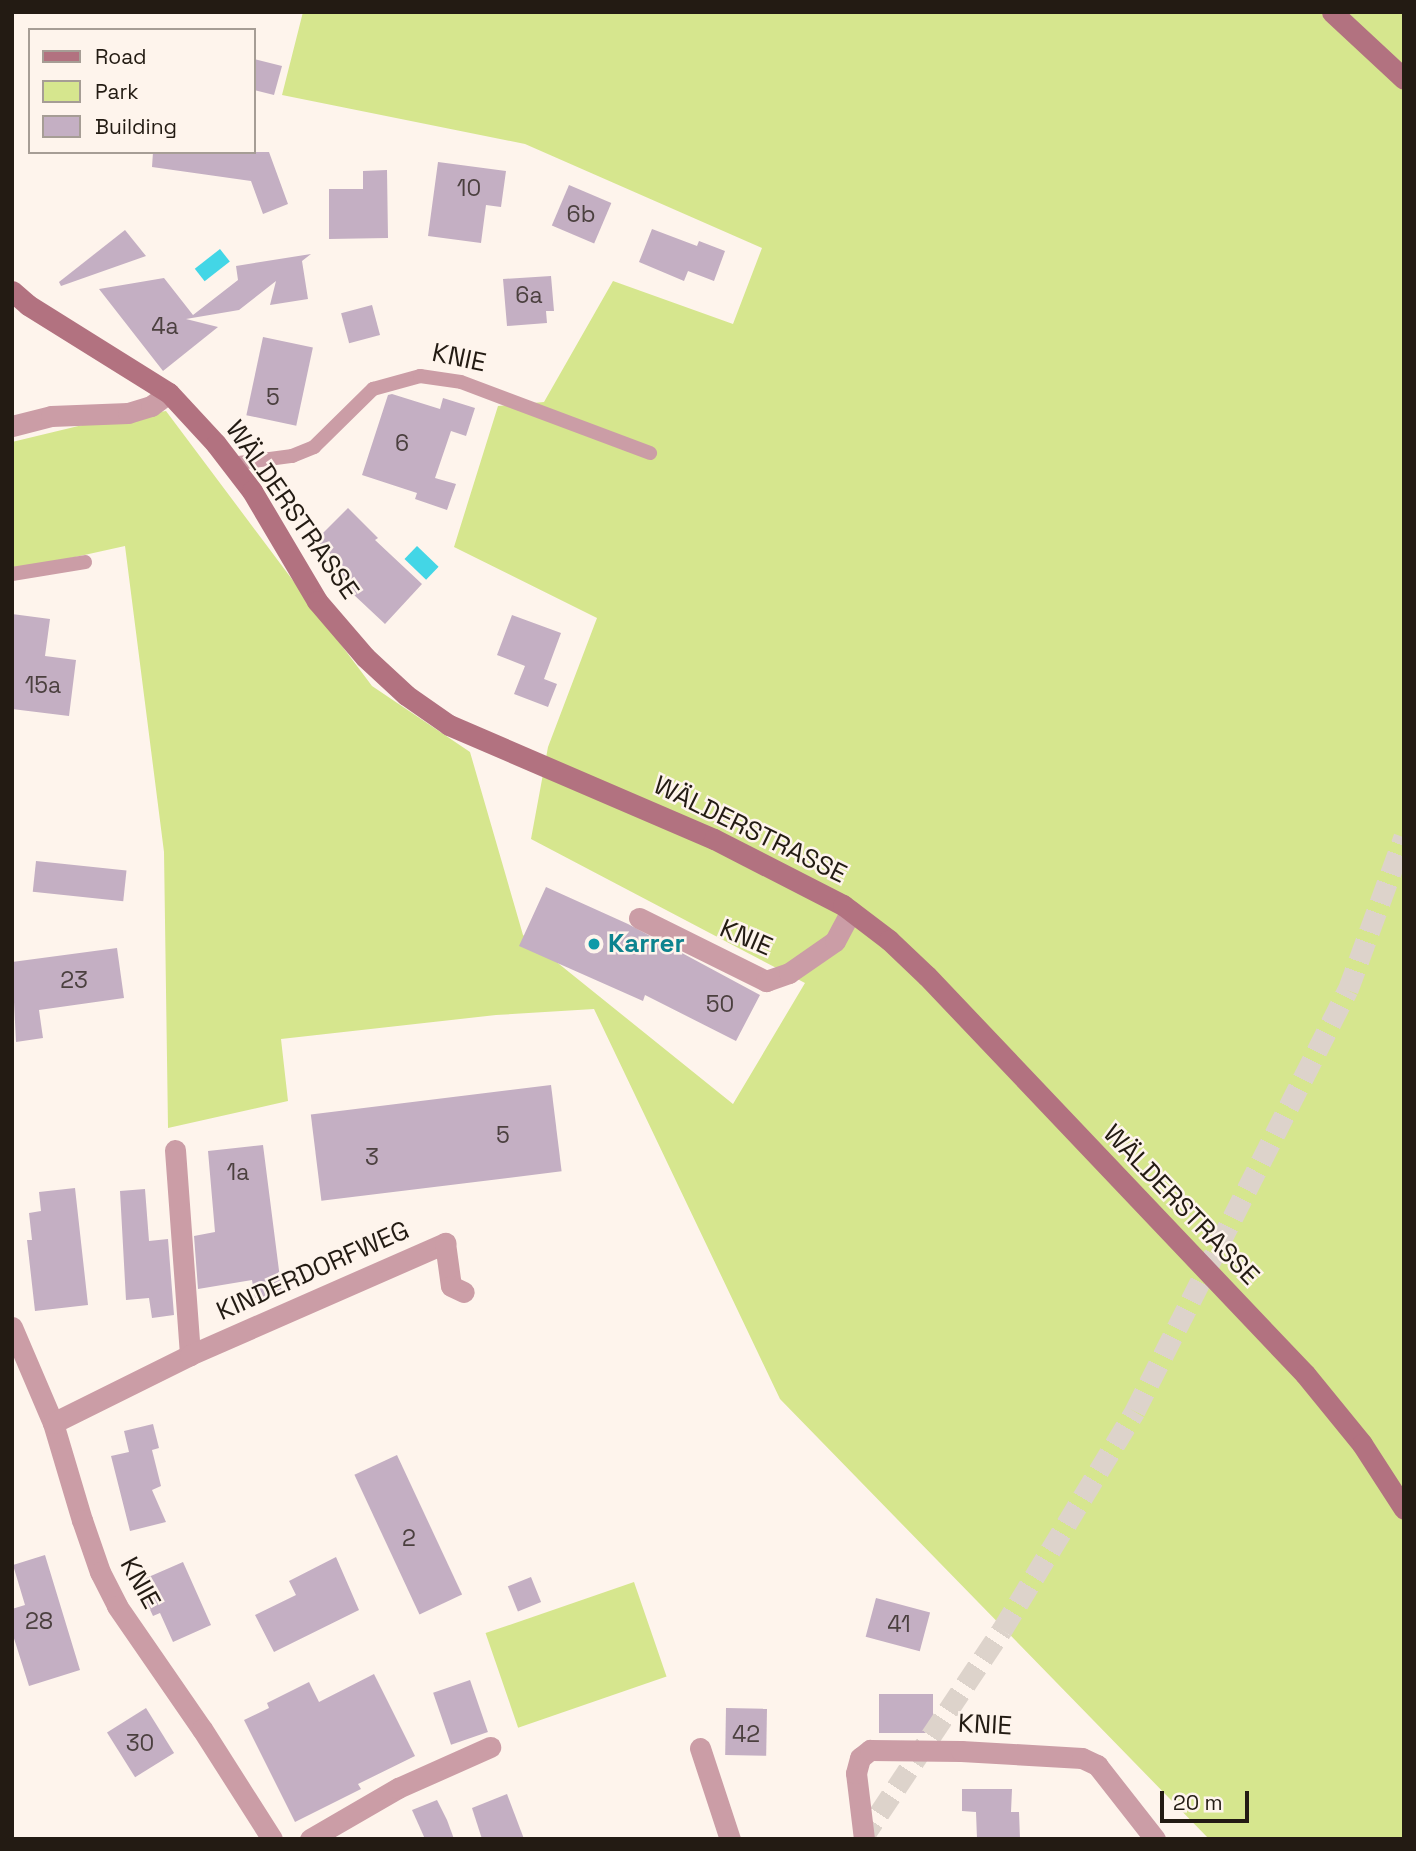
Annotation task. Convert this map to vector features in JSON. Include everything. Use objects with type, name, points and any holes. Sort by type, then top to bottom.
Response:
[{"type":"street","points":[[1332,12],[1404,79]]},
{"type":"street","name":"WÄLDERSTRASSE","points":[[12,291],[29,305],[169,393],[232,464],[252,491],[317,601],[365,657],[406,695],[449,725],[714,839],[851,911],[889,940],[927,976],[1306,1374],[1362,1444],[1404,1509]]},
{"type":"street","points":[[12,426],[51,416],[128,413],[151,406],[169,393]]},
{"type":"street","name":"KNIE","points":[[639,918],[766,981],[789,973],[835,941],[851,911]]},
{"type":"street","name":"KINDERDORFWEG","points":[[175,1150],[190,1355]]},
{"type":"street","name":"KINDERDORFWEG","points":[[53,1423],[190,1355],[445,1243],[452,1286],[464,1292]]},
{"type":"street","name":"KNIE","points":[[12,1327],[53,1423],[100,1572],[117,1606],[202,1729],[272,1839]]},
{"type":"street","points":[[310,1839],[398,1788],[490,1747]]},
{"type":"street","points":[[700,1748],[730,1839]]},
{"type":"street","name":"KNIE","points":[[864,1839],[856,1773],[860,1758],[870,1750],[961,1751],[1082,1758],[1097,1765],[1155,1839]]},
{"type":"lane","name":"KNIE","points":[[232,464],[292,456],[314,447],[373,389],[420,376],[461,382],[650,453]]},
{"type":"lane","points":[[12,573],[85,562]]},
{"type":"green space","points":[[303,12],[1404,12],[1404,1839],[1209,1839],[780,1399],[594,1009],[496,1015],[281,1039],[288,1101],[168,1128],[164,852],[125,546],[12,571],[12,442],[95,422],[166,411],[372,686],[470,752],[523,935],[733,1104],[805,983],[531,839],[548,747],[597,618],[454,547],[498,406],[544,402],[613,281],[733,324],[762,248],[525,144],[282,95]]},
{"type":"green space","points":[[634,1582],[667,1677],[518,1728],[486,1633]]},
{"type":"water","points":[[220,249],[230,262],[205,281],[195,269]]},
{"type":"water","points":[[417,546],[439,567],[426,580],[404,559]]},
{"type":"building","points":[[256,60],[282,66],[274,95],[256,90]]},
{"type":"building","points":[[269,152],[288,204],[263,214],[251,181],[152,167],[153,154]]},
{"type":"building","points":[[438,162],[506,171],[501,207],[486,205],[481,243],[428,236]]},
{"type":"building","points":[[387,170],[388,238],[329,239],[329,189],[363,189],[363,171]]},
{"type":"building","points":[[569,185],[611,203],[594,243],[552,226]]},
{"type":"building","points":[[652,229],[697,246],[699,241],[725,251],[714,281],[688,271],[684,281],[639,262]]},
{"type":"building","points":[[125,230],[146,256],[61,286],[59,282]]},
{"type":"building","points":[[311,254],[302,261],[308,299],[270,305],[276,281],[239,310],[186,319],[218,327],[163,371],[99,289],[164,278],[193,315],[238,280],[236,266]]},
{"type":"building","points":[[551,276],[554,311],[546,311],[547,323],[507,326],[503,279]]},
{"type":"building","points":[[372,305],[380,335],[349,343],[341,313]]},
{"type":"building","points":[[263,337],[313,348],[296,426],[246,415]]},
{"type":"building","points":[[388,395],[440,409],[443,398],[475,408],[466,436],[451,431],[435,478],[456,484],[447,510],[415,499],[417,493],[362,475]]},
{"type":"building","points":[[348,508],[378,538],[375,540],[422,584],[385,624],[337,579],[346,569],[316,540]]},
{"type":"building","points":[[12,614],[50,619],[45,656],[76,660],[69,716],[12,709]]},
{"type":"building","points":[[512,615],[561,633],[544,679],[557,684],[548,707],[514,694],[525,666],[497,655]]},
{"type":"building","points":[[36,861],[127,871],[123,901],[33,892]]},
{"type":"building","name":"Karrer","points":[[546,887],[628,924],[760,995],[736,1041],[645,995],[643,1001],[519,946]]},
{"type":"building","points":[[117,948],[124,998],[39,1010],[43,1038],[16,1042],[12,962]]},
{"type":"building","points":[[551,1085],[562,1171],[321,1201],[311,1114]]},
{"type":"building","points":[[263,1145],[282,1294],[255,1298],[252,1280],[198,1289],[194,1236],[215,1232],[208,1151]]},
{"type":"building","points":[[75,1188],[88,1305],[35,1311],[27,1240],[32,1240],[29,1213],[41,1211],[39,1192]]},
{"type":"building","points":[[145,1189],[149,1241],[168,1239],[174,1315],[152,1318],[149,1298],[126,1300],[120,1191]]},
{"type":"building","points":[[153,1424],[159,1448],[152,1450],[161,1486],[152,1490],[166,1522],[130,1531],[111,1456],[129,1452],[124,1431]]},
{"type":"building","points":[[397,1455],[462,1595],[419,1614],[354,1475]]},
{"type":"building","points":[[45,1555],[80,1670],[29,1686],[12,1632],[12,1609],[25,1605],[13,1565]]},
{"type":"building","points":[[336,1557],[359,1610],[274,1652],[255,1615],[296,1595],[289,1581]]},
{"type":"building","points":[[183,1562],[211,1625],[173,1642],[160,1613],[153,1616],[137,1582]]},
{"type":"building","points":[[531,1577],[541,1602],[518,1611],[508,1586]]},
{"type":"building","points":[[876,1598],[930,1612],[920,1651],[866,1637]]},
{"type":"building","points":[[374,1674],[415,1756],[358,1784],[361,1789],[295,1822],[244,1720],[269,1708],[267,1703],[309,1682],[319,1702]]},
{"type":"building","points":[[470,1680],[488,1732],[451,1745],[433,1693]]},
{"type":"building","points":[[879,1694],[933,1694],[933,1733],[879,1733]]},
{"type":"building","points":[[146,1708],[174,1753],[135,1777],[107,1732]]},
{"type":"building","points":[[726,1708],[767,1709],[766,1756],[725,1755]]},
{"type":"building","points":[[962,1789],[1012,1789],[1011,1812],[1019,1812],[1020,1839],[977,1839],[976,1812],[962,1811]]},
{"type":"building","points":[[507,1794],[524,1839],[482,1839],[472,1808]]},
{"type":"building","points":[[437,1800],[454,1839],[425,1839],[412,1810]]},
{"type":"tunnel","points":[[862,1839],[1002,1630],[1135,1411],[1348,990],[1404,837]]},
{"type":"place","name":"Karrer","points":[[594,944]]}]
